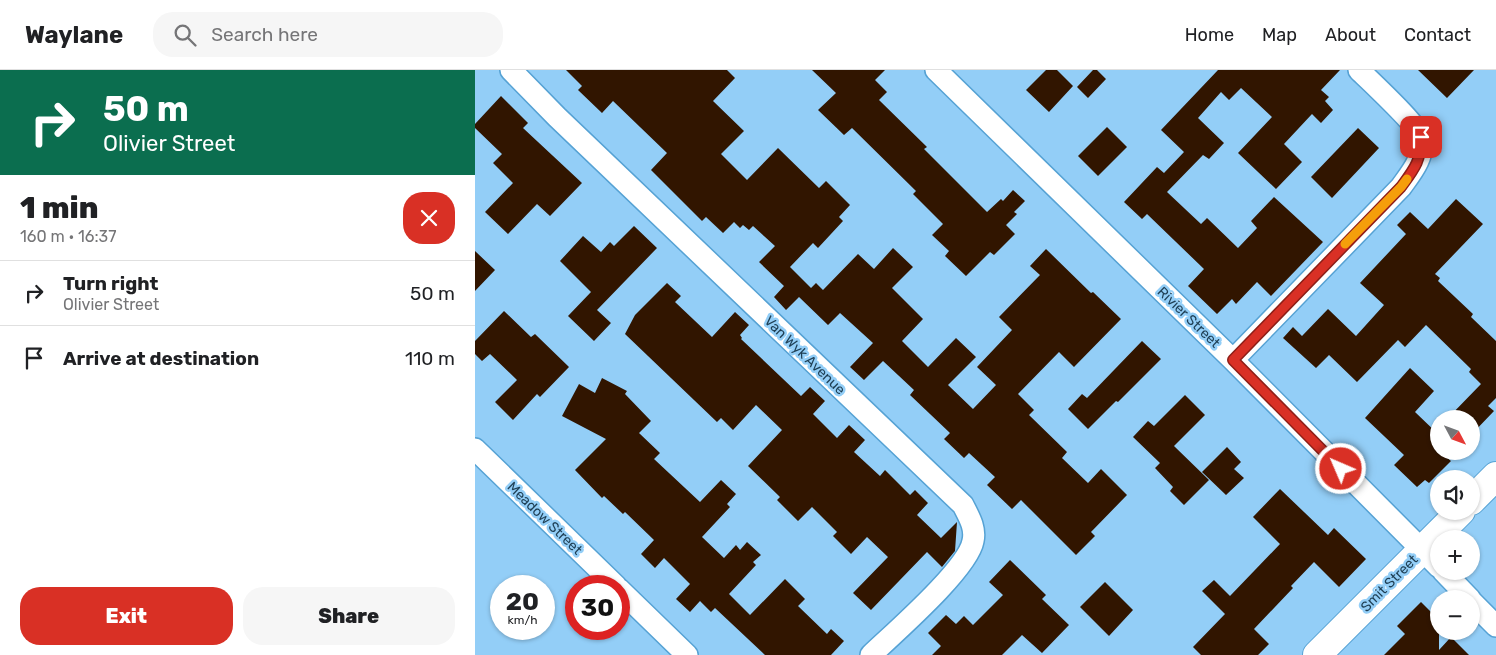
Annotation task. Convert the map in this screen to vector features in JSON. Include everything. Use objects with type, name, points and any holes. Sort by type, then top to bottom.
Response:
[{"type":"street","name":"Van Wyk Avenue","points":[[511,70],[564,124],[963,505],[974,529],[973,542],[967,556],[931,598],[871,655]]},
{"type":"street","name":"Rivier Street","points":[[936,70],[1233,360],[1430,559]]},
{"type":"street","points":[[1233,360],[1401,187],[1416,167],[1421,150],[1421,137],[1414,125],[1359,70]]},
{"type":"street","name":"Meadow Street","points":[[475,449],[604,575]]},
{"type":"street","points":[[1480,492],[1496,476]]},
{"type":"street","name":"Smit Street","points":[[1317,655],[1430,559]]},
{"type":"street","points":[[1451,580],[1461,590]]},
{"type":"street","name":"Meadow Street","points":[[630,600],[687,655]]},
{"type":"street","points":[[1480,610],[1496,626]]},
{"type":"building","points":[[566,70],[727,70],[735,78],[713,101],[744,131],[721,154],[747,180],[778,148],[819,188],[826,181],[850,205],[839,217],[843,221],[818,248],[813,243],[790,267],[811,288],[816,283],[823,290],[858,254],[874,269],[893,248],[913,267],[892,288],[923,319],[902,341],[928,367],[956,338],[976,357],[948,385],[973,409],[996,385],[977,367],[1012,330],[999,317],[1040,275],[1030,266],[1046,249],[1121,319],[1074,367],[1059,352],[1018,394],[1034,410],[1029,415],[1067,452],[1062,458],[1088,483],[1101,469],[1127,495],[1091,532],[1095,536],[1076,555],[1021,500],[1012,509],[987,485],[995,477],[969,453],[964,458],[944,439],[950,433],[910,395],[914,390],[883,361],[864,380],[850,367],[873,343],[840,313],[828,325],[799,297],[786,310],[774,297],[784,286],[759,262],[775,246],[753,226],[749,230],[743,225],[740,228],[734,222],[723,233],[706,217],[702,221],[651,170],[667,153],[613,101],[602,113],[578,90],[582,86]]},
{"type":"building","points":[[812,70],[885,70],[875,80],[887,92],[879,100],[927,147],[924,149],[987,212],[1001,199],[1003,201],[1013,190],[1025,201],[1014,212],[1017,214],[1006,225],[1015,234],[994,255],[990,252],[966,276],[945,256],[949,251],[932,235],[943,224],[913,194],[916,191],[852,128],[844,135],[818,110],[836,93]]},
{"type":"building","points":[[1046,70],[1057,70],[1073,86],[1049,112],[1026,90]]},
{"type":"building","points":[[1093,70],[1097,70],[1106,79],[1088,98],[1077,87]]},
{"type":"building","points":[[1218,70],[1340,70],[1321,90],[1329,97],[1325,101],[1333,110],[1321,123],[1312,114],[1284,144],[1302,162],[1276,189],[1238,153],[1272,117],[1241,88],[1229,100],[1221,92],[1198,118],[1224,143],[1209,159],[1203,155],[1167,192],[1201,224],[1207,218],[1238,248],[1257,228],[1251,221],[1274,197],[1323,242],[1271,296],[1257,282],[1236,304],[1232,299],[1217,314],[1188,286],[1204,269],[1147,214],[1142,219],[1124,202],[1157,167],[1164,173],[1184,152],[1161,130]]},
{"type":"building","points":[[1418,70],[1474,70],[1447,98]]},
{"type":"building","points":[[501,96],[528,123],[523,128],[582,183],[550,216],[537,204],[508,234],[485,212],[513,183],[493,163],[502,154],[475,128],[475,124]]},
{"type":"building","points":[[1107,127],[1127,147],[1098,176],[1078,156]]},
{"type":"building","points":[[1358,128],[1379,148],[1332,198],[1311,177]]},
{"type":"building","points":[[1456,199],[1483,224],[1435,274],[1440,278],[1438,281],[1473,314],[1471,317],[1496,341],[1496,398],[1488,406],[1494,411],[1480,426],[1480,410],[1456,410],[1481,384],[1469,372],[1471,369],[1426,325],[1405,347],[1398,340],[1357,382],[1329,355],[1316,368],[1283,338],[1293,327],[1302,336],[1328,309],[1356,336],[1384,305],[1360,283],[1406,234],[1397,225],[1410,212],[1428,229]]},
{"type":"building","points":[[634,226],[657,248],[597,310],[611,323],[594,341],[568,316],[591,292],[560,261],[583,236],[601,252],[610,242],[614,246]]},
{"type":"building","points":[[475,251],[495,270],[475,291]]},
{"type":"building","points":[[667,283],[681,296],[675,302],[712,337],[735,312],[749,325],[740,335],[741,339],[801,396],[810,387],[825,401],[813,414],[837,438],[849,425],[865,440],[854,452],[880,476],[885,470],[910,495],[915,490],[928,503],[917,515],[941,538],[957,522],[955,551],[942,567],[927,552],[871,610],[853,593],[888,557],[867,537],[851,554],[833,536],[837,532],[812,507],[798,521],[777,500],[780,497],[748,466],[782,430],[756,405],[733,430],[721,418],[717,422],[625,334],[635,315]]},
{"type":"building","points":[[504,311],[531,337],[535,334],[569,367],[540,397],[537,394],[513,420],[495,402],[517,380],[490,354],[482,361],[475,354],[475,341]]},
{"type":"building","points":[[1142,341],[1161,359],[1088,429],[1068,409],[1082,394],[1087,398]]},
{"type":"building","points":[[1410,368],[1434,391],[1415,412],[1430,426],[1430,460],[1451,461],[1442,470],[1430,470],[1430,482],[1425,480],[1417,487],[1394,465],[1404,455],[1365,418]]},
{"type":"building","points":[[602,378],[627,391],[625,394],[651,421],[639,433],[660,453],[654,459],[700,502],[721,480],[736,494],[727,504],[730,507],[702,537],[724,558],[736,545],[740,550],[747,542],[761,555],[753,562],[756,565],[729,594],[750,615],[785,579],[805,599],[798,606],[827,634],[831,629],[844,641],[831,655],[765,655],[715,608],[711,612],[700,601],[690,612],[676,599],[690,584],[664,558],[655,568],[641,554],[654,540],[625,512],[623,514],[604,496],[602,498],[575,470],[606,439],[562,416],[579,384],[595,393]]},
{"type":"building","points":[[1185,395],[1205,415],[1174,446],[1209,480],[1184,505],[1170,491],[1173,487],[1155,468],[1160,463],[1133,437],[1148,421],[1154,426]]},
{"type":"building","points":[[1227,447],[1241,462],[1234,469],[1244,478],[1226,495],[1202,472]]},
{"type":"building","points":[[1280,489],[1328,535],[1334,528],[1366,559],[1339,587],[1314,562],[1291,586],[1293,588],[1254,629],[1269,644],[1258,655],[1201,655],[1193,647],[1225,614],[1202,591],[1214,580],[1230,596],[1280,544],[1253,517]]},
{"type":"building","points":[[1010,560],[1046,595],[1042,599],[1069,625],[1042,653],[1022,635],[1002,655],[932,655],[941,646],[928,633],[946,615],[956,624],[964,616],[973,625],[1003,595],[989,582]]},
{"type":"building","points":[[1105,582],[1133,610],[1109,636],[1080,607]]},
{"type":"building","points":[[1421,602],[1430,611],[1430,640],[1439,640],[1439,650],[1448,640],[1454,640],[1469,655],[1384,655],[1405,634],[1397,626]]},
{"type":"slow traffic","points":[[1345,244],[1407,179]]},
{"type":"route","points":[[1341,469],[1233,360],[1401,187],[1416,167],[1421,150],[1421,137]]}]
